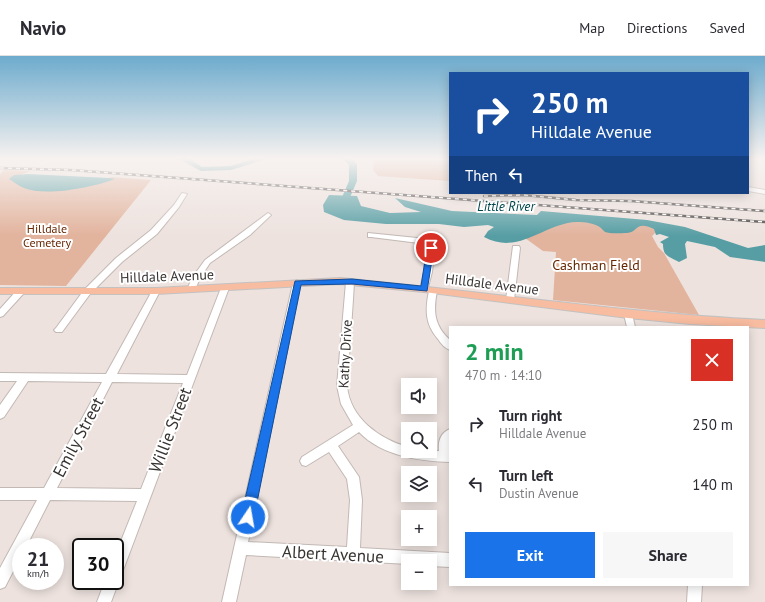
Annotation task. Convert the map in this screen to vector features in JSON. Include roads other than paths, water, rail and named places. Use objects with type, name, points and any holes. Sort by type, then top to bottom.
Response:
[{"type":"main road","name":"Hilldale Avenue","points":[[0,290],[87,292],[156,291],[225,288],[297,282],[350,282],[628,314],[690,320],[765,324]]},
{"type":"street","points":[[749,190],[765,192]]},
{"type":"street","points":[[60,330],[87,292],[119,260],[154,232],[184,194]]},
{"type":"street","points":[[191,290],[198,272],[206,262],[218,252],[249,232],[261,219],[268,215]]},
{"type":"street","points":[[371,235],[427,241],[430,243],[428,272],[431,322],[439,336],[449,345]]},
{"type":"street","points":[[510,300],[516,248]]},
{"type":"street","points":[[229,602],[297,282]]},
{"type":"street","name":"Kathy Drive","points":[[350,282],[342,386],[346,403],[361,425],[378,440],[393,448],[411,454],[447,457],[444,442],[449,435]]},
{"type":"street","name":"Willie Street","points":[[124,549],[225,288]]},
{"type":"street","points":[[0,314],[21,291]]},
{"type":"street","name":"Emily Street","points":[[0,582],[156,291]]},
{"type":"street","points":[[628,314],[631,326]]},
{"type":"street","points":[[0,377],[190,379]]},
{"type":"street","points":[[0,414],[26,377]]},
{"type":"street","points":[[306,461],[361,425]]},
{"type":"street","points":[[331,445],[353,477],[356,500],[353,555]]},
{"type":"street","points":[[0,494],[145,494]]},
{"type":"street","name":"Albert Avenue","points":[[241,548],[449,560]]},
{"type":"street","points":[[694,602],[695,586]]},
{"type":"street","points":[[104,602],[109,590]]},
{"type":"water","points":[[97,184],[70,190],[45,192],[33,191],[18,185]]},
{"type":"water","points":[[329,195],[357,196],[361,206],[390,213],[421,212],[405,207],[395,198],[452,211],[537,215],[541,211],[647,220],[685,227],[748,248],[765,245],[765,262],[730,257],[715,247],[687,241],[685,244],[687,258],[679,262],[665,253],[663,244],[660,242],[669,237],[660,234],[656,235],[654,229],[643,226],[640,226],[627,233],[613,233],[605,232],[599,226],[593,224],[577,222],[553,227],[520,241],[509,243],[497,242],[484,237],[488,231],[494,227],[488,225],[464,227],[439,224],[386,224],[344,220],[324,212],[323,205]]},
{"type":"waterway","name":"Little River","points":[[349,210],[344,202],[352,184]]},
{"type":"railway","points":[[264,184],[765,222]]},
{"type":"railway","points":[[484,196],[524,195],[576,200],[631,201],[765,211]]},
{"type":"park label","name":"Hilldale Cemetery","points":[[47,236]]},
{"type":"park label","name":"Cashman Field","points":[[596,265]]}]
